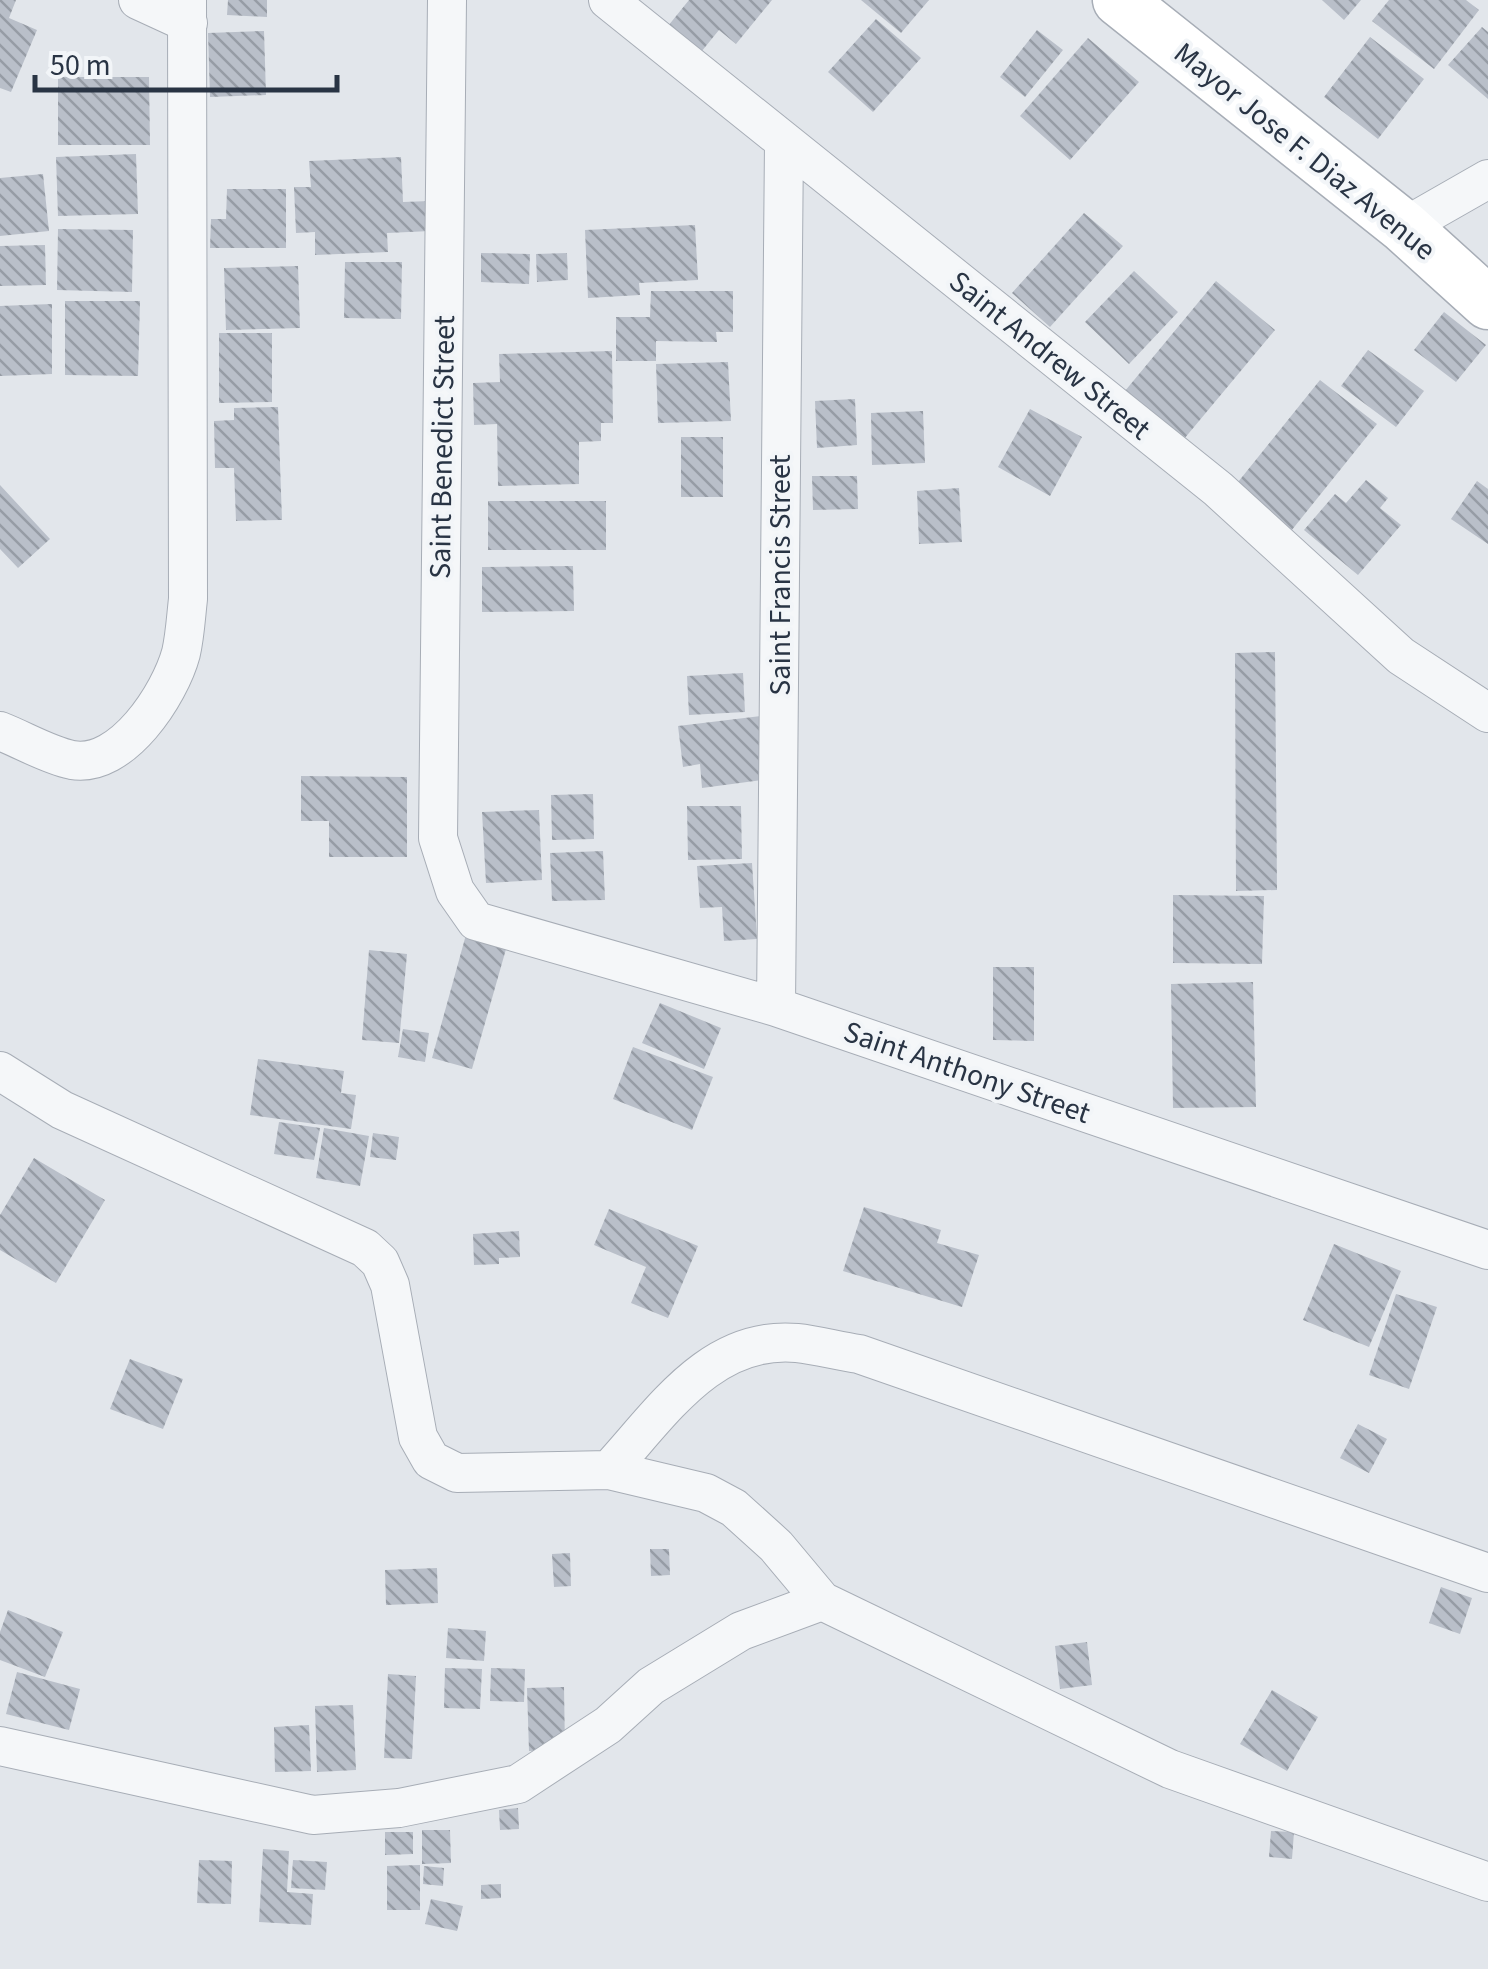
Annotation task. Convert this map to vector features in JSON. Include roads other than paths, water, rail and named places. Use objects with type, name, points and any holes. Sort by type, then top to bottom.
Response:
[{"type":"main road","name":"Mayor Jose F. Diaz Avenue","points":[[1119,0],[1404,227],[1488,304]]},
{"type":"street","points":[[0,730],[72,760],[92,760],[127,740],[164,698],[181,652],[188,599],[188,12],[138,0]]},
{"type":"street","name":"Saint Benedict Street","points":[[447,0],[438,838],[455,891]]},
{"type":"street","name":"Saint Andrew Street","points":[[608,0],[1218,489],[1401,656],[1488,713]]},
{"type":"street","name":"Saint Francis Street","points":[[776,1007],[784,143]]},
{"type":"street","points":[[1404,227],[1488,179]]},
{"type":"street","name":"Saint Anthony Street","points":[[455,891],[476,920],[776,1007],[1488,1250]]},
{"type":"street","points":[[0,1071],[62,1110],[365,1248],[380,1262],[390,1285],[418,1436],[432,1460],[457,1473],[609,1470],[706,1492],[734,1508],[776,1546],[822,1601],[1170,1770],[1488,1882]]},
{"type":"street","points":[[609,1470],[696,1376],[725,1354],[793,1343],[859,1354],[1488,1573]]},
{"type":"street","points":[[0,1746],[312,1815],[399,1808],[518,1784],[608,1725],[651,1686],[741,1631],[822,1601]]}]
